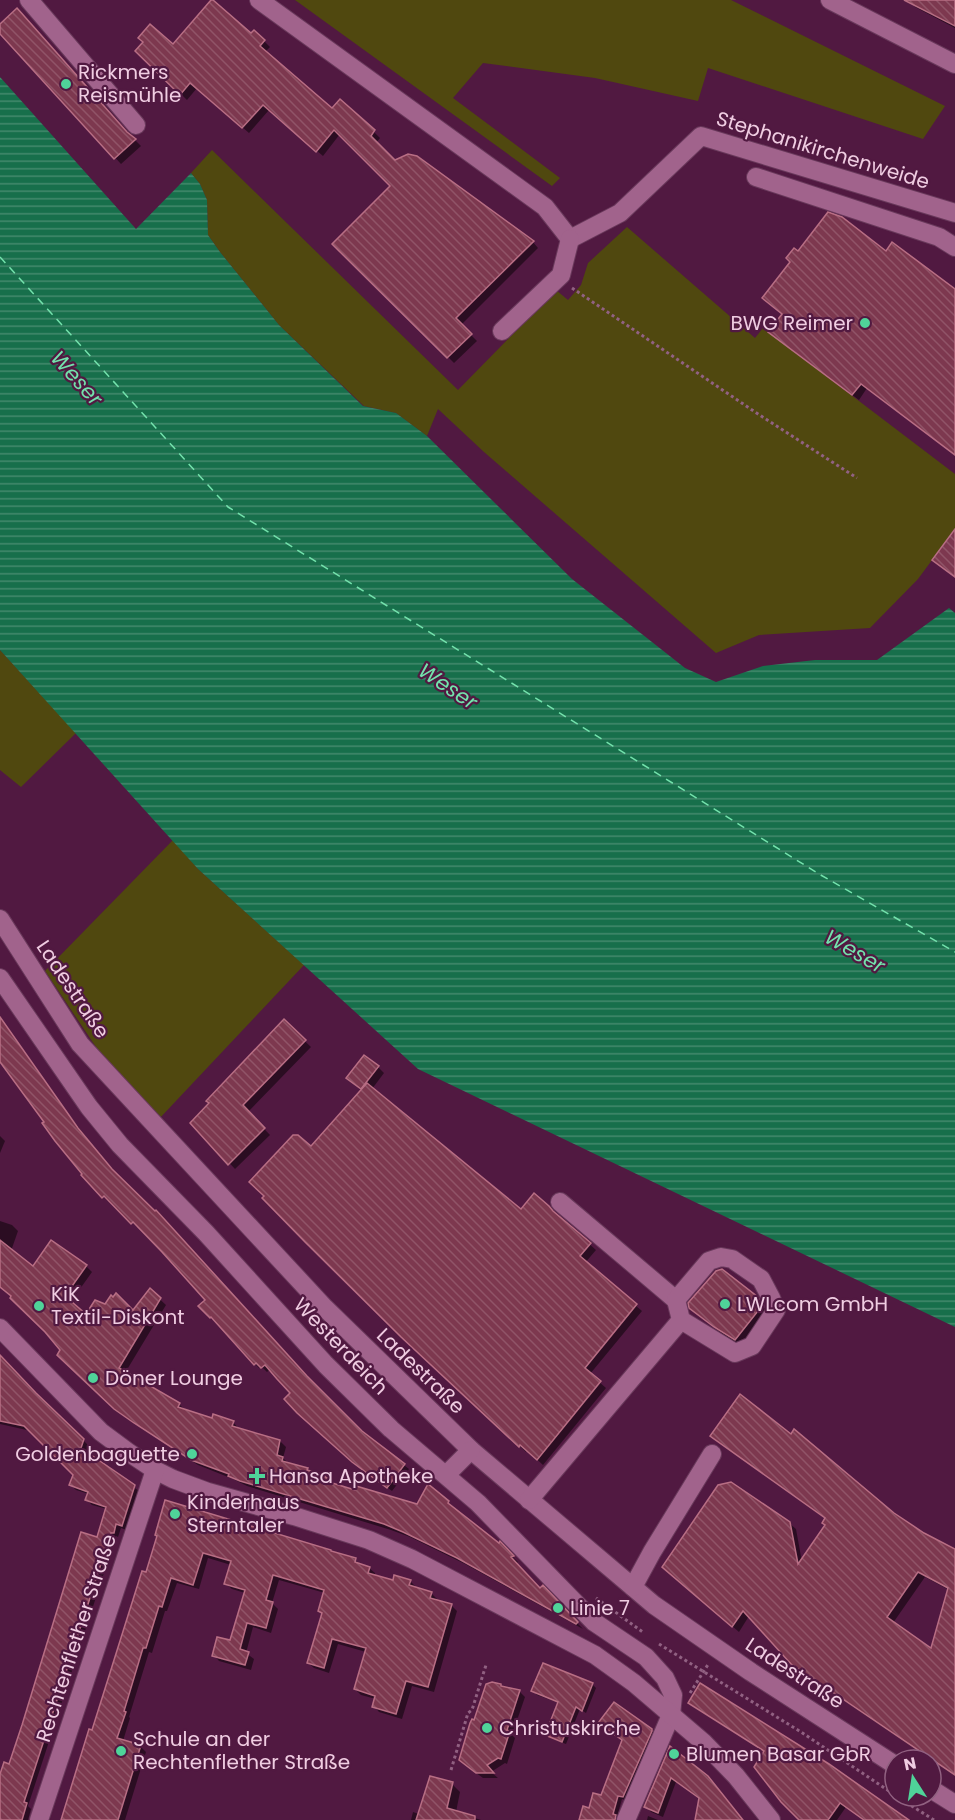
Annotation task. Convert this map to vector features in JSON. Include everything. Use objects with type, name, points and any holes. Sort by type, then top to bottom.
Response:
[{"type":"street","points":[[29,0],[136,125]]},
{"type":"street","points":[[259,0],[545,207],[570,239],[561,275],[502,331]]},
{"type":"street","points":[[840,2],[955,64]]},
{"type":"street","name":"Stephanikirchenweide","points":[[570,239],[620,213],[701,136],[951,212]]},
{"type":"street","points":[[756,177],[939,237],[955,247]]},
{"type":"street","points":[[939,237],[951,212]]},
{"type":"street","name":"Ladestraße","points":[[0,920],[80,1044],[325,1308],[471,1450],[654,1605],[883,1757]]},
{"type":"street","name":"Westerdeich","points":[[0,978],[83,1098],[120,1145],[206,1233],[334,1373],[391,1429],[478,1503],[594,1622],[646,1657],[665,1678],[673,1695],[671,1715]]},
{"type":"street","points":[[561,1202],[676,1300],[681,1320],[735,1353],[752,1346],[776,1310],[761,1279],[732,1259],[721,1257],[709,1261],[676,1300]]},
{"type":"street","points":[[529,1500],[681,1320]]},
{"type":"street","points":[[0,1328],[101,1432],[155,1470],[208,1492],[369,1540],[412,1559],[595,1655],[634,1683],[703,1742],[736,1776],[771,1820]]},
{"type":"street","points":[[446,1475],[471,1450]]},
{"type":"street","points":[[633,1587],[712,1454]]},
{"type":"street","name":"Rechtenflether Straße","points":[[39,1820],[155,1470]]},
{"type":"street","points":[[626,1820],[671,1715]]},
{"type":"path","points":[[561,275],[576,292],[857,478]]},
{"type":"path","points":[[591,1593],[660,1644],[801,1732],[883,1787]]},
{"type":"path","points":[[690,1694],[709,1664]]},
{"type":"path","points":[[452,1770],[468,1713],[472,1710],[486,1665]]},
{"type":"path","points":[[915,1808],[934,1820]]},
{"type":"shaded area","points":[[295,0],[731,0],[945,106],[923,139],[708,68],[698,101],[595,78],[483,63],[453,98],[560,178],[552,186]]},
{"type":"shaded area","points":[[212,150],[458,390],[556,290],[568,300],[581,285],[588,263],[627,227],[755,338],[763,328],[955,474],[955,529],[918,579],[870,628],[759,635],[716,653],[484,452],[438,409],[427,436],[396,413],[364,406],[279,325],[208,235],[207,200],[200,184],[191,173]]},
{"type":"shaded area","points":[[0,650],[76,733],[21,787],[0,770]]},
{"type":"shaded area","points":[[173,840],[198,869],[304,965],[159,1119],[104,1059],[45,971]]},
{"type":"water","name":"Weser","points":[[0,77],[136,229],[191,173],[200,184],[207,200],[208,235],[279,325],[363,406],[396,413],[427,436],[572,579],[685,668],[716,682],[763,666],[815,660],[877,660],[949,608],[955,613],[955,1327],[418,1069],[198,869],[0,650]]},
{"type":"building","points":[[211,0],[251,33],[254,30],[265,40],[260,46],[332,108],[340,99],[375,130],[371,136],[395,160],[408,154],[417,156],[534,241],[456,318],[472,334],[447,358],[332,244],[390,186],[334,130],[316,152],[263,105],[242,128],[190,83],[180,95],[135,51],[143,42],[138,38],[150,24],[173,44]]},
{"type":"building","points":[[904,0],[955,0],[955,26]]},
{"type":"building","points":[[17,8],[127,132],[136,139],[114,159],[0,34],[0,24]]},
{"type":"building","name":"BWG Reimer","points":[[828,212],[842,217],[886,251],[892,242],[955,289],[955,455],[861,384],[852,395],[768,332],[782,314],[762,298],[790,262],[786,258],[794,248],[798,251]]},
{"type":"building","points":[[955,529],[955,577],[932,560]]},
{"type":"building","points":[[0,1017],[78,1128],[112,1169],[156,1210],[307,1376],[362,1431],[405,1464],[387,1488],[352,1462],[297,1413],[284,1399],[290,1393],[265,1365],[261,1368],[256,1363],[254,1365],[211,1317],[198,1306],[205,1300],[162,1252],[133,1222],[131,1224],[104,1196],[102,1198],[81,1175],[0,1062]]},
{"type":"building","points":[[284,1019],[306,1040],[243,1105],[265,1128],[228,1165],[190,1123],[209,1103],[206,1101]]},
{"type":"building","points":[[364,1055],[379,1066],[361,1089],[346,1078]]},
{"type":"building","points":[[367,1083],[521,1209],[534,1193],[591,1243],[580,1256],[637,1304],[585,1368],[601,1381],[537,1460],[520,1445],[519,1447],[401,1337],[305,1242],[249,1182],[293,1135],[298,1135],[311,1146]]},
{"type":"building","points":[[0,1240],[33,1266],[51,1240],[87,1265],[65,1296],[86,1314],[95,1300],[105,1304],[111,1295],[113,1297],[116,1293],[133,1310],[150,1288],[161,1298],[119,1368],[180,1403],[178,1407],[212,1418],[213,1414],[234,1421],[232,1426],[280,1440],[277,1455],[283,1457],[282,1461],[325,1475],[330,1479],[329,1482],[355,1490],[356,1486],[417,1504],[428,1484],[449,1501],[448,1503],[499,1543],[500,1541],[514,1556],[511,1557],[540,1588],[543,1585],[578,1622],[576,1624],[457,1558],[403,1532],[384,1524],[240,1481],[228,1476],[229,1474],[191,1460],[134,1423],[114,1409],[57,1355],[60,1350],[45,1332],[0,1287]]},
{"type":"building","points":[[722,1269],[758,1297],[762,1306],[735,1340],[689,1308],[688,1303],[716,1271]]},
{"type":"building","points":[[0,1355],[84,1439],[81,1448],[135,1485],[122,1526],[116,1524],[114,1533],[111,1533],[24,1802],[27,1803],[22,1820],[0,1820],[0,1774],[4,1762],[9,1764],[81,1532],[97,1537],[106,1507],[85,1500],[88,1492],[69,1485],[73,1475],[24,1426],[0,1421]]},
{"type":"building","points":[[740,1394],[791,1434],[794,1429],[894,1513],[924,1533],[955,1549],[955,1775],[943,1767],[943,1748],[915,1748],[791,1664],[743,1611],[732,1627],[662,1567],[718,1485],[731,1482],[790,1522],[798,1564],[825,1525],[822,1523],[825,1518],[710,1436]],"holes":[[[918,1572],[948,1588],[931,1648],[887,1617]]]},
{"type":"building","points":[[165,1500],[356,1558],[355,1562],[370,1567],[368,1573],[393,1580],[394,1575],[411,1580],[409,1585],[432,1592],[430,1598],[452,1604],[428,1687],[406,1681],[396,1714],[372,1707],[375,1696],[354,1689],[366,1648],[332,1639],[324,1668],[307,1663],[322,1613],[318,1611],[324,1590],[273,1575],[266,1600],[273,1602],[266,1628],[247,1623],[240,1649],[249,1652],[245,1665],[212,1656],[217,1637],[230,1640],[245,1590],[224,1584],[231,1561],[203,1553],[193,1585],[171,1578],[162,1607],[159,1606],[146,1648],[143,1648],[117,1738],[141,1745],[118,1820],[61,1820],[142,1571],[146,1572]]},
{"type":"building","points":[[543,1663],[593,1683],[582,1711],[576,1707],[562,1742],[545,1735],[558,1702],[531,1691]]},
{"type":"building","name":"Christuskirche","points":[[492,1682],[520,1690],[507,1730],[510,1731],[501,1759],[498,1758],[487,1765],[494,1773],[476,1773],[459,1760],[470,1723],[472,1719],[474,1720],[486,1684]]},
{"type":"building","points":[[700,1683],[829,1764],[883,1802],[883,1808],[892,1808],[909,1820],[864,1820],[840,1803],[828,1820],[799,1820],[781,1802],[754,1767],[764,1751],[688,1703]]},
{"type":"building","points":[[614,1702],[652,1731],[623,1797],[618,1796],[613,1814],[616,1815],[615,1820],[579,1820],[583,1806],[589,1808],[593,1793],[601,1795],[622,1740],[598,1723]]},
{"type":"building","points":[[670,1746],[708,1776],[743,1820],[695,1820],[699,1798],[671,1778],[658,1813],[644,1807]]},
{"type":"building","points":[[430,1776],[453,1782],[447,1808],[475,1816],[475,1820],[416,1820]]},
{"type":"ferry route","points":[[0,257],[228,507],[819,874],[955,952]]},
{"type":"place","name":"Rickmers Reismühle","points":[[66,84]]},
{"type":"place","name":"BWG Reimer","points":[[865,323]]},
{"type":"place","name":"LWLcom GmbH","points":[[725,1304]]},
{"type":"place","name":"KiK Textil-Diskont","points":[[39,1306]]},
{"type":"place","name":"Döner Lounge","points":[[93,1378]]},
{"type":"place","name":"Goldenbaguette","points":[[192,1454]]},
{"type":"place","name":"Hansa Apotheke","points":[[257,1476]]},
{"type":"place","name":"Kinderhaus Sterntaler","points":[[175,1514]]},
{"type":"place","name":"Linie 7","points":[[558,1608]]},
{"type":"place","name":"Christuskirche","points":[[487,1728]]},
{"type":"place","name":"Schule an der Rechtenflether Straße","points":[[121,1751]]},
{"type":"place","name":"Blumen Basar GbR","points":[[674,1754]]}]
